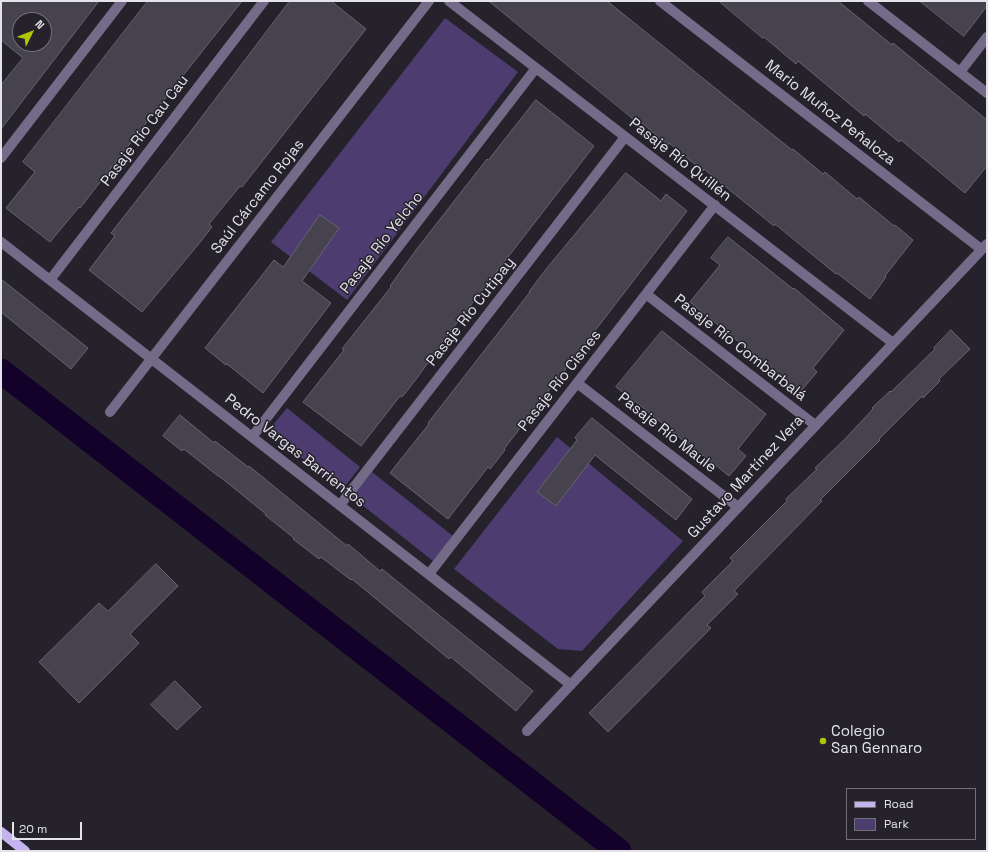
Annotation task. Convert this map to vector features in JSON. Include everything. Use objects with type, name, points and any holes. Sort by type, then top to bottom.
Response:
[{"type":"main road","points":[[1,832],[25,851]]},
{"type":"street","points":[[1,158],[122,1]]},
{"type":"street","name":"Pasaje Río Cau Cau","points":[[50,280],[264,1]]},
{"type":"street","name":"Saúl Cárcamo Rojas","points":[[110,412],[429,1]]},
{"type":"street","name":"Pasaje Río Quillén","points":[[449,1],[893,343]]},
{"type":"street","name":"Mario Muñoz Peñaloza","points":[[660,1],[984,247]]},
{"type":"street","points":[[871,2],[987,93]]},
{"type":"street","points":[[960,72],[987,37]]},
{"type":"street","name":"Pasaje Río Yelcho","points":[[252,437],[536,68]]},
{"type":"street","name":"Pasaje Río Cutipay","points":[[340,505],[625,136]]},
{"type":"street","name":"Pasaje Río Cisnes","points":[[429,574],[715,205]]},
{"type":"street","name":"Pedro Vargas Barrientos","points":[[1,242],[571,684]]},
{"type":"street","name":"Gustavo Martínez Vera","points":[[527,731],[984,247]]},
{"type":"street","name":"Pasaje Río Combarbalá","points":[[646,294],[815,425]]},
{"type":"street","name":"Pasaje Río Maule","points":[[577,383],[738,507]]},
{"type":"green space","points":[[445,18],[518,72],[347,300],[271,242]]},
{"type":"green space","points":[[287,408],[360,467],[342,490],[268,431]]},
{"type":"green space","points":[[557,437],[683,541],[582,651],[558,649],[454,569]]},
{"type":"green space","points":[[372,472],[453,536],[433,561],[352,497]]},
{"type":"building","points":[[1,1],[99,1],[1,129],[1,85],[23,58],[16,52],[52,52],[52,12],[12,12],[12,49],[1,40]]},
{"type":"building","points":[[148,1],[242,1],[80,208],[79,207],[50,242],[6,208],[35,172],[23,162]]},
{"type":"building","points":[[290,1],[331,1],[366,29],[242,187],[240,186],[209,224],[212,227],[197,246],[142,312],[89,270],[115,236],[111,233]]},
{"type":"building","points":[[489,1],[607,1],[792,150],[793,149],[823,174],[825,172],[857,199],[859,197],[913,240],[885,276],[886,277],[870,299],[837,273],[836,274],[775,224],[774,226],[704,169],[703,171],[669,143],[668,145],[636,118],[635,120]]},
{"type":"building","points":[[719,1],[838,1],[892,45],[893,43],[987,120],[987,166],[965,193],[901,140],[899,142],[865,114],[864,116],[798,61],[796,64]]},
{"type":"building","points":[[920,1],[987,1],[987,6],[964,36]]},
{"type":"building","points":[[536,100],[594,146],[439,346],[417,378],[402,397],[400,396],[361,446],[303,402],[344,350],[342,349],[391,287],[390,286],[416,250],[487,159],[488,160]]},
{"type":"building","points":[[626,173],[661,201],[666,194],[687,211],[504,449],[505,450],[490,469],[488,467],[448,519],[390,473],[530,292],[543,273]]},
{"type":"building","points":[[320,215],[339,228],[302,281],[331,303],[263,393],[205,348],[274,260],[283,267]]},
{"type":"building","points":[[728,237],[793,289],[794,288],[844,330],[813,368],[817,372],[800,392],[690,302],[720,265],[711,258]]},
{"type":"building","points":[[1,279],[88,348],[71,369],[1,312]]},
{"type":"building","points":[[951,330],[970,349],[939,379],[940,381],[923,398],[922,396],[820,500],[822,501],[734,591],[738,594],[707,625],[711,628],[608,732],[589,713],[705,596],[702,592],[733,561],[730,558],[787,501],[786,499],[817,469],[815,468],[845,439],[873,409],[872,408],[890,391],[891,392],[935,349],[934,348]]},
{"type":"building","points":[[662,331],[766,414],[738,449],[746,456],[729,476],[616,387]]},
{"type":"building","points":[[180,415],[214,443],[215,441],[248,467],[249,466],[347,546],[348,544],[380,571],[382,569],[533,691],[516,711],[451,657],[449,659],[352,579],[351,580],[321,557],[319,559],[293,539],[294,538],[265,515],[266,514],[219,476],[184,449],[182,451],[163,436]]},
{"type":"building","points":[[592,418],[692,499],[676,520],[595,455],[556,506],[537,492],[577,440],[575,438]]},
{"type":"building","points":[[156,564],[178,586],[130,634],[139,643],[79,703],[39,662],[99,603],[108,611]]},
{"type":"building","points":[[175,681],[201,707],[177,730],[151,705]]},
{"type":"waterway","points":[[1,371],[619,851]]},
{"type":"place","name":"Colegio San Gennaro","points":[[823,741]]}]
